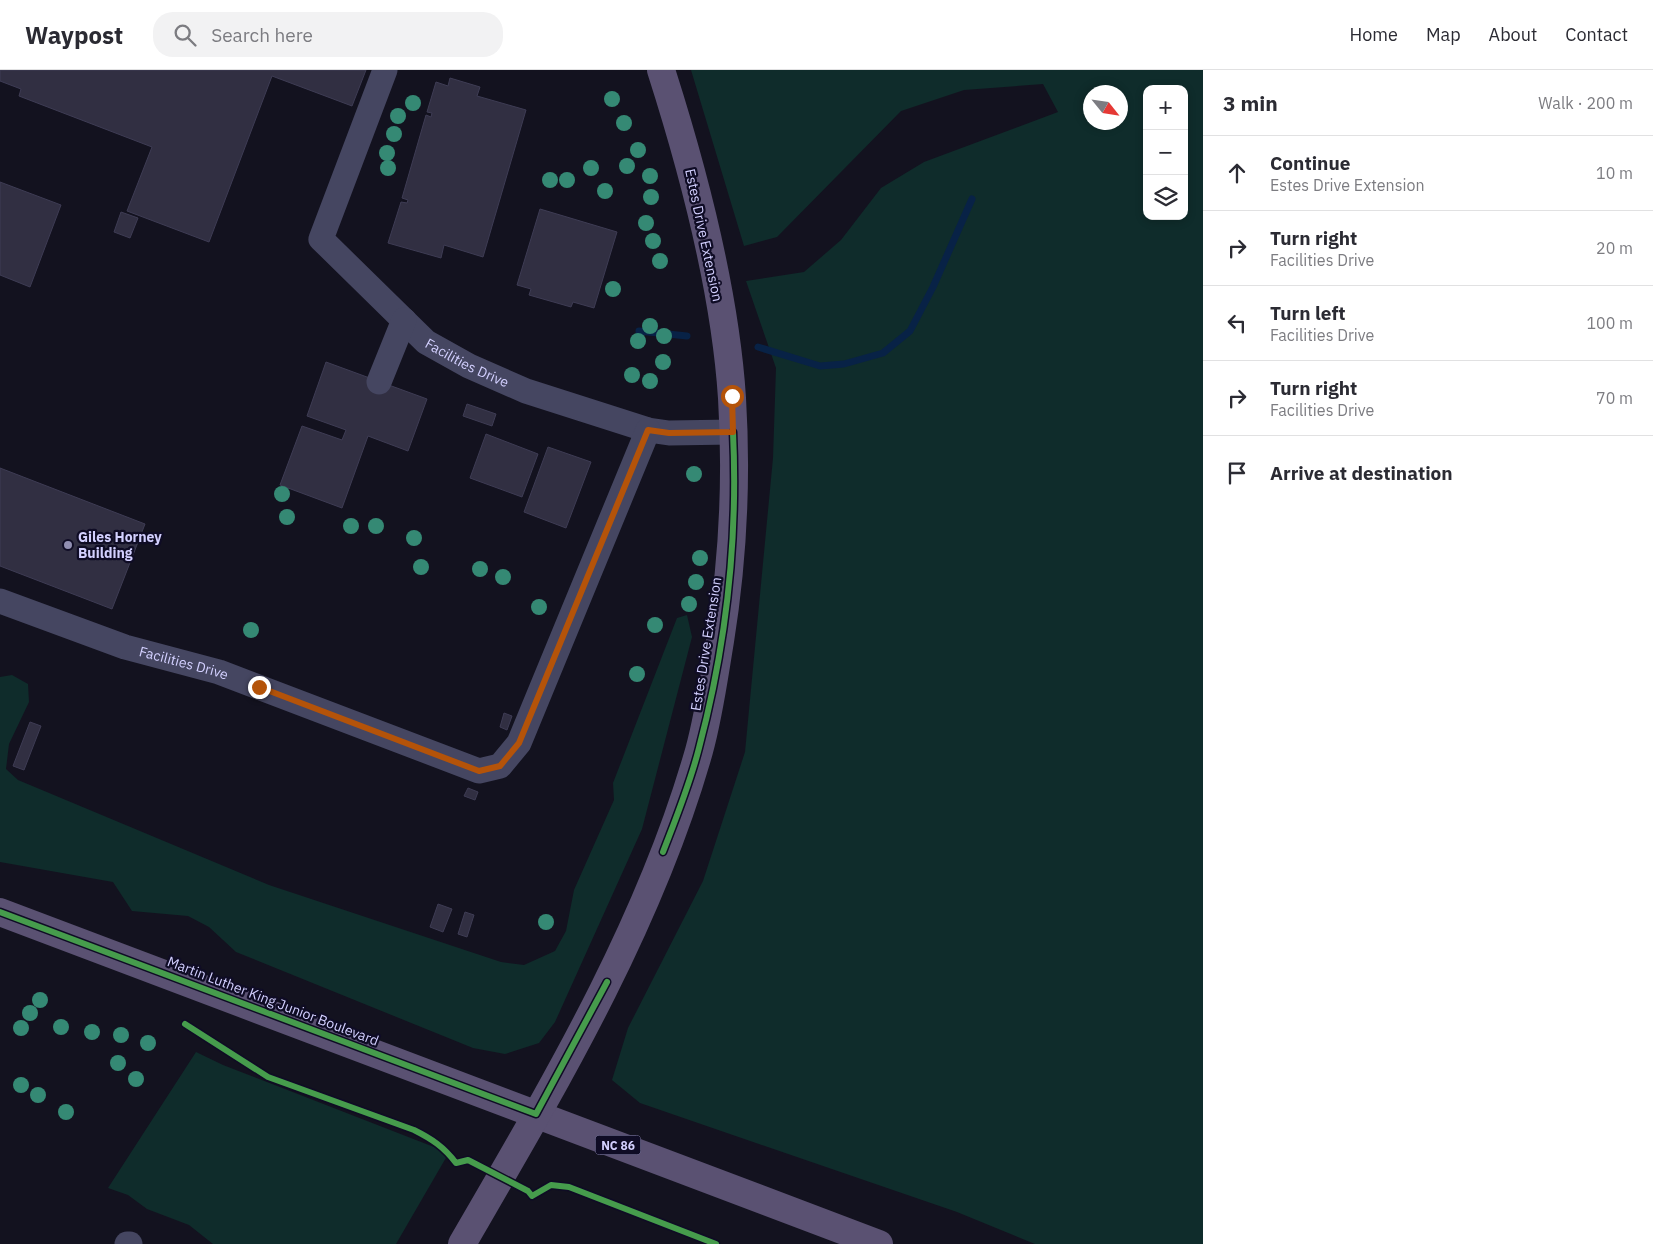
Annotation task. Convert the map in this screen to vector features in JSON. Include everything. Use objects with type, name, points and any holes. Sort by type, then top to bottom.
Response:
[{"type":"main road","name":"Estes Drive Extension","points":[[462,1244],[536,1114],[607,982],[640,911],[684,795],[699,749],[716,666],[730,570],[734,526],[732,396],[718,294],[699,202],[661,70]]},
{"type":"main road","name":"Martin Luther King Junior Boulevard","points":[[0,912],[879,1244]]},
{"type":"lane","name":"Facilities Drive","points":[[385,70],[321,239],[426,342],[468,366],[526,390],[648,430],[669,433],[733,432]]},
{"type":"lane","points":[[379,382],[404,320]]},
{"type":"lane","name":"Facilities Drive","points":[[0,601],[125,648],[219,672],[479,771],[500,766],[519,743],[648,430]]},
{"type":"green space","points":[[691,70],[1203,70],[1203,1244],[1035,1244],[957,1212],[640,1103],[612,1080],[628,1028],[703,881],[745,752],[773,458],[776,368],[746,281],[804,272],[841,240],[881,188],[924,162],[1058,112],[1043,84],[964,90],[901,111],[777,237],[744,246]]},
{"type":"green space","points":[[687,615],[692,637],[642,829],[555,1022],[539,1043],[505,1054],[473,1048],[236,952],[209,927],[188,916],[132,911],[113,882],[0,862],[0,677],[12,675],[28,684],[29,702],[9,744],[6,769],[18,780],[269,885],[501,962],[524,965],[555,951],[566,931],[574,890],[614,800],[613,783],[677,618]]},
{"type":"green space","points":[[196,1052],[223,1065],[434,1147],[447,1156],[396,1244],[213,1244],[189,1225],[147,1209],[128,1195],[108,1188]]},
{"type":"building","points":[[0,70],[366,70],[352,106],[272,76],[209,242],[127,211],[152,147],[19,96],[21,89],[0,81]]},
{"type":"building","points":[[450,78],[480,87],[477,96],[526,110],[483,257],[444,245],[441,258],[388,243],[401,202],[407,203],[408,200],[402,198],[426,115],[431,117],[432,113],[427,112],[436,82],[448,86]]},
{"type":"building","points":[[0,182],[61,205],[30,287],[0,275]]},
{"type":"building","points":[[540,209],[617,232],[594,308],[573,302],[571,307],[529,295],[531,289],[517,285]]},
{"type":"building","points":[[121,212],[138,218],[130,238],[114,232]]},
{"type":"building","points":[[326,362],[427,399],[408,451],[368,436],[342,508],[280,485],[302,426],[342,440],[346,430],[307,416]]},
{"type":"building","points":[[467,404],[496,414],[492,426],[463,416]]},
{"type":"building","points":[[486,434],[538,454],[522,497],[470,478]]},
{"type":"building","points":[[548,447],[591,462],[566,528],[524,512]]},
{"type":"building","name":"Giles Horney Building","points":[[0,468],[145,524],[112,609],[0,566]]},
{"type":"building","points":[[504,713],[512,716],[507,730],[500,727]]},
{"type":"building","points":[[30,722],[41,726],[24,770],[13,766]]},
{"type":"building","points":[[468,788],[478,792],[475,800],[464,796]]},
{"type":"building","points":[[438,904],[452,909],[443,932],[430,927]]},
{"type":"building","points":[[465,912],[474,915],[467,937],[458,934]]},
{"type":"waterway","points":[[758,347],[820,366],[844,364],[883,353],[910,331],[933,287],[972,199]]},
{"type":"waterway","points":[[639,331],[687,336]]},
{"type":"cycle path","points":[[663,852],[695,761],[708,709],[723,631],[732,551],[734,511],[733,432]]},
{"type":"cycle path","points":[[0,912],[536,1114],[607,982]]},
{"type":"cycle path","points":[[185,1024],[268,1077],[414,1130],[437,1144],[456,1163],[468,1160],[528,1191],[532,1196],[551,1185],[569,1187],[716,1244]]},
{"type":"place","name":"Giles Horney Building","points":[[68,545]]},
{"type":"route","points":[[259,687],[479,771],[500,766],[519,743],[648,430],[669,433],[733,432],[732,396]]}]
